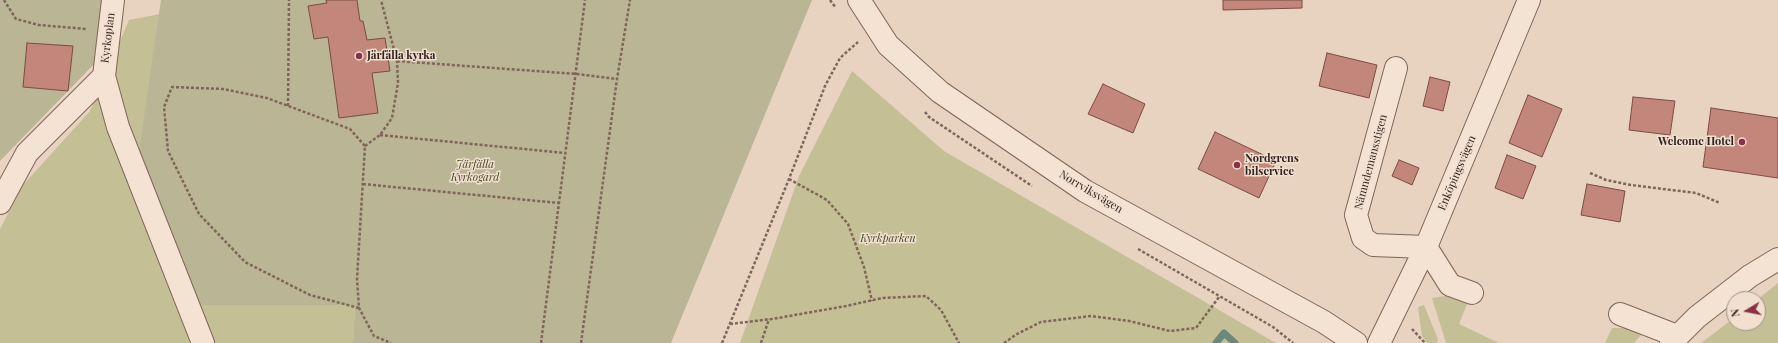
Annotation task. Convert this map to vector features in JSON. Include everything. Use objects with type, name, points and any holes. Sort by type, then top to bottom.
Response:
[{"type":"street","name":"Kyrkoplan","points":[[104,76],[113,0]]},
{"type":"street","name":"Norrviksvägen","points":[[860,0],[888,46],[940,92],[1086,191],[1324,322],[1356,343]]},
{"type":"street","name":"Enköpingsvägen","points":[[1379,343],[1426,247],[1529,0]]},
{"type":"street","name":"Nämndemansstigen","points":[[1396,68],[1356,215],[1363,238],[1373,245],[1426,247]]},
{"type":"street","points":[[0,203],[27,153],[104,76],[118,127],[203,342]]},
{"type":"street","points":[[1426,247],[1450,285],[1472,293]]},
{"type":"street","points":[[1620,314],[1674,340],[1697,317],[1750,276],[1778,259]]},
{"type":"path","points":[[4,0],[16,19],[39,25],[109,30]]},
{"type":"path","points":[[288,106],[289,0]]},
{"type":"path","points":[[365,146],[380,135],[392,118],[398,83],[397,61],[381,0]]},
{"type":"path","points":[[541,343],[577,74],[585,0]]},
{"type":"path","points":[[581,343],[617,79],[630,0]]},
{"type":"path","points":[[722,343],[790,179],[824,86],[840,58],[860,40]]},
{"type":"path","points":[[397,61],[577,74],[617,79]]},
{"type":"path","points":[[359,308],[310,295],[245,262],[199,214],[168,151],[164,107],[172,87],[223,89],[267,98],[350,128],[365,146],[357,279],[359,308],[374,336],[391,343]]},
{"type":"path","points":[[380,135],[566,153]]},
{"type":"path","points":[[1590,174],[1606,180],[1631,185],[1696,193],[1720,202]]},
{"type":"path","points":[[790,179],[827,200],[848,224],[864,267],[872,301]]},
{"type":"path","points":[[363,184],[559,203]]},
{"type":"path","points":[[730,324],[770,319],[882,298],[926,296],[941,310],[959,343]]},
{"type":"path","points":[[1004,343],[1017,334],[1041,322],[1091,316],[1129,321],[1170,331],[1196,328],[1219,297]]},
{"type":"path","points":[[761,343],[770,319]]},
{"type":"green space","points":[[0,0],[101,0],[98,60],[0,161]]},
{"type":"green space","name":"Järfälla Kyrkogård","points":[[161,0],[812,0],[671,343],[353,343],[355,305],[196,305],[139,152]]},
{"type":"green space","points":[[171,12],[355,305],[353,343],[0,343],[0,229],[23,185],[90,111],[129,20]]},
{"type":"green space","name":"Kyrkparken","points":[[852,71],[944,151],[1276,343],[740,343],[799,176]]},
{"type":"green space","points":[[1778,283],[1778,343],[1701,343],[1726,324],[1726,331],[1766,331],[1766,293]]},
{"type":"green space","points":[[1452,295],[1467,304],[1459,324],[1499,343],[1446,343],[1432,298]]},
{"type":"green space","points":[[1424,305],[1438,339],[1437,343],[1427,343],[1422,336],[1418,307]]},
{"type":"green space","points":[[1612,328],[1634,328],[1642,334],[1634,343],[1605,343]]},
{"type":"building","name":"Järfälla kyrka","points":[[326,0],[357,0],[360,21],[363,21],[367,40],[385,38],[390,71],[372,73],[378,113],[339,118],[328,37],[314,39],[308,6],[327,3]]},
{"type":"building","points":[[1223,0],[1302,0],[1302,8],[1223,10]]},
{"type":"building","points":[[27,43],[73,46],[68,91],[23,87]]},
{"type":"building","points":[[1327,53],[1377,65],[1369,98],[1319,86]]},
{"type":"building","points":[[1430,77],[1450,82],[1443,111],[1423,106]]},
{"type":"building","points":[[1103,84],[1145,104],[1133,133],[1088,114]]},
{"type":"building","points":[[1528,95],[1562,109],[1542,157],[1509,143]]},
{"type":"building","points":[[1633,97],[1675,101],[1670,135],[1629,130]]},
{"type":"building","name":"Welcome Hotel","points":[[1711,108],[1778,118],[1778,178],[1703,167]]},
{"type":"building","name":"Nordgrens bilservice","points":[[1215,132],[1276,161],[1259,198],[1198,169]]},
{"type":"building","points":[[1507,155],[1536,166],[1523,199],[1495,188]]},
{"type":"building","points":[[1399,160],[1419,168],[1412,185],[1392,176]]},
{"type":"building","points":[[1587,184],[1625,191],[1620,222],[1581,215]]},
{"type":"waterway","points":[[1216,343],[1224,333],[1235,343]]},
{"type":"place","name":"Järfälla kyrka","points":[[359,56]]},
{"type":"place","name":"Welcome Hotel","points":[[1742,142]]},
{"type":"place","name":"Nordgrens bilservice","points":[[1237,165]]}]
